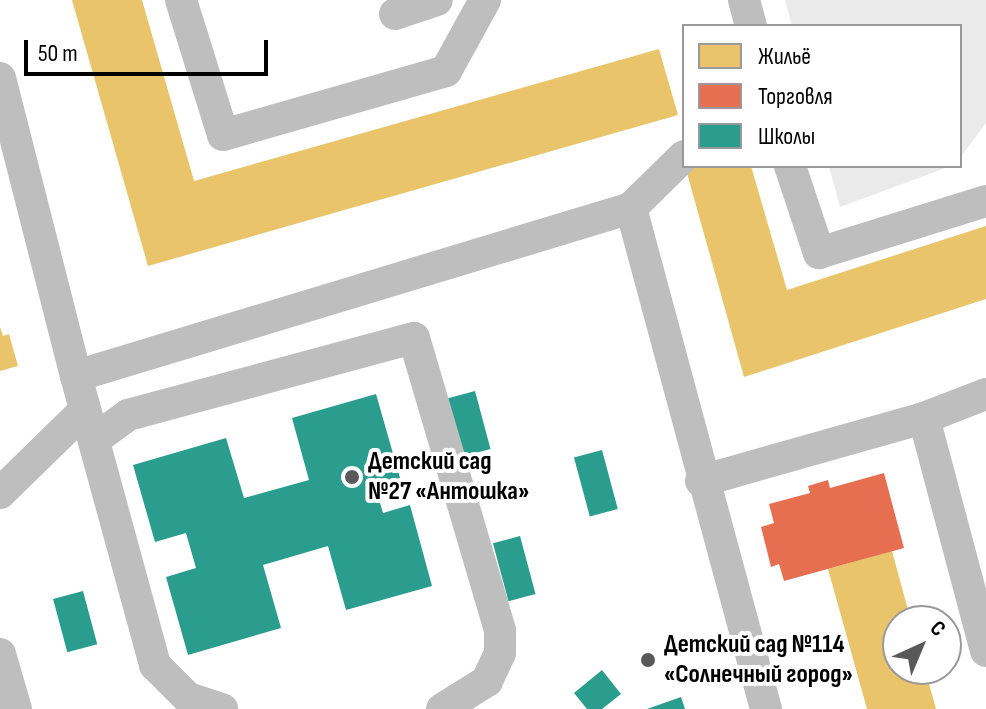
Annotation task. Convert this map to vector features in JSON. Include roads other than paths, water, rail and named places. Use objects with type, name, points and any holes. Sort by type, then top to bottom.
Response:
[{"type":"lane","points":[[181,0],[223,135],[446,71],[485,0]]},
{"type":"lane","points":[[395,14],[437,0]]},
{"type":"lane","points":[[744,0],[750,24]]},
{"type":"lane","points":[[0,78],[89,426],[155,665],[188,698],[222,709]]},
{"type":"lane","points":[[76,376],[631,208],[682,158]]},
{"type":"lane","points":[[791,168],[819,253],[986,201]]},
{"type":"lane","points":[[631,208],[701,481],[766,709]]},
{"type":"lane","points":[[0,493],[89,426],[414,338],[500,631],[500,653],[487,681],[442,709]]},
{"type":"lane","points":[[701,481],[924,418],[986,394]]},
{"type":"lane","points":[[924,418],[986,651]]},
{"type":"lane","points":[[0,654],[16,709]]},
{"type":"place","name":"Детский сад №27 «Антошка»","points":[[352,477]]},
{"type":"place","name":"Детский сад №114 «Солнечный город»","points":[[648,660]]}]
